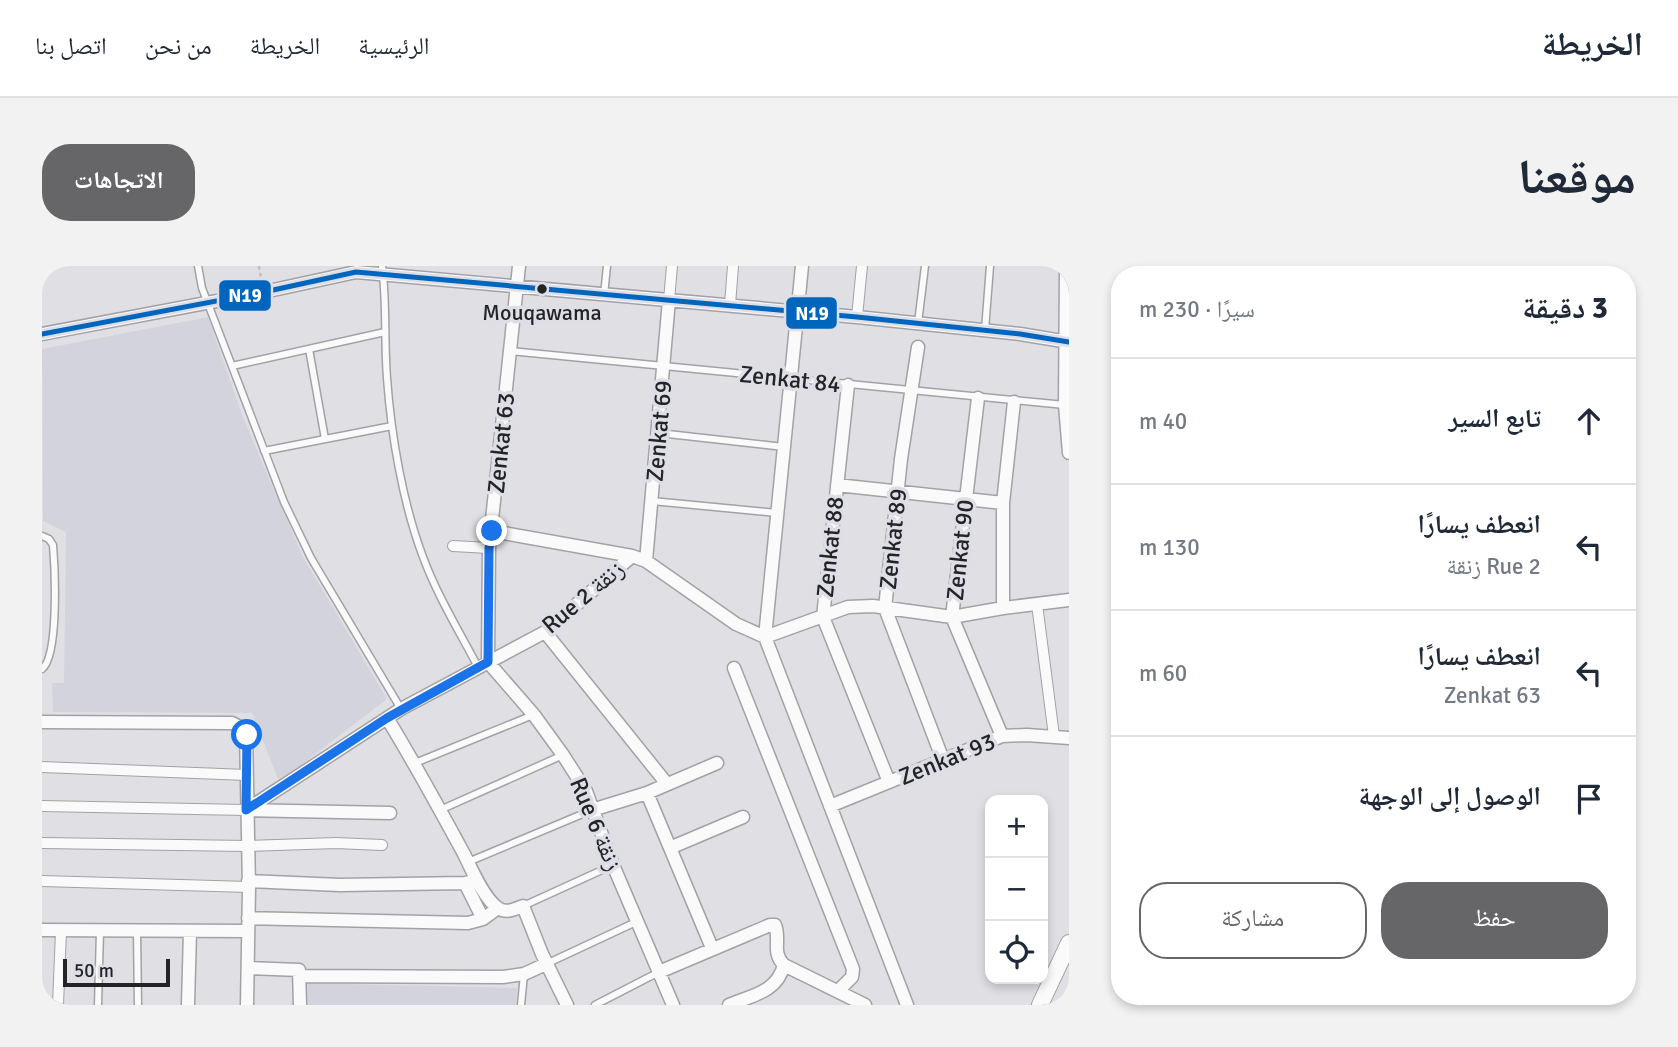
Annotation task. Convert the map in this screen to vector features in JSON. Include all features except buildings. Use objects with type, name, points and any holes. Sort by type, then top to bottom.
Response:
[{"type":"street","name":"Zenkat 63","points":[[483,664],[489,548],[519,266]]},
{"type":"street","points":[[669,300],[671,266]]},
{"type":"street","points":[[730,305],[733,266]]},
{"type":"street","points":[[802,266],[765,637],[906,1005]]},
{"type":"street","points":[[857,317],[862,266]]},
{"type":"street","points":[[1066,266],[1069,453]]},
{"type":"street","points":[[42,334],[356,272],[383,270],[604,295],[918,323],[1067,341]]},
{"type":"street","name":"Zenkat 69","points":[[646,561],[669,300]]},
{"type":"street","name":"Zenkat 89","points":[[918,347],[885,608],[943,760]]},
{"type":"street","name":"Zenkat 88","points":[[848,385],[823,617],[889,782]]},
{"type":"street","name":"Zenkat 90","points":[[978,398],[952,617],[1002,736]]},
{"type":"street","points":[[1003,608],[1003,503],[1014,402]]},
{"type":"street","points":[[837,485],[1003,503]]},
{"type":"street","points":[[492,531],[632,556],[646,561],[736,624],[765,637],[848,607],[885,608],[952,617],[1069,600]]},
{"type":"street","points":[[453,546],[489,548]]},
{"type":"street","name":"Rue 2 زنقة","points":[[246,810],[401,709],[545,632],[632,556]]},
{"type":"street","points":[[1037,604],[1054,736]]},
{"type":"street","points":[[545,632],[667,784]]},
{"type":"street","name":"Rue 6 زنقة","points":[[483,664],[534,715],[564,755],[586,791],[613,865],[673,1005]]},
{"type":"street","points":[[734,668],[853,969],[852,977],[838,991]]},
{"type":"street","points":[[387,718],[415,763],[468,862],[471,882],[483,919]]},
{"type":"street","points":[[42,722],[232,723],[242,727],[247,735],[247,1005]]},
{"type":"street","name":"Zenkat 93","points":[[830,806],[1002,736],[1069,738]]},
{"type":"street","points":[[592,810],[648,793],[717,763]]},
{"type":"street","points":[[42,766],[247,775]]},
{"type":"street","points":[[648,793],[712,948]]},
{"type":"street","points":[[42,806],[390,813]]},
{"type":"street","points":[[672,847],[743,817]]},
{"type":"street","points":[[42,843],[382,845]]},
{"type":"street","points":[[42,881],[248,884],[471,882],[498,908],[508,911],[523,906],[566,1005]]},
{"type":"street","points":[[42,930],[137,932],[190,931],[248,924],[468,923],[483,919],[498,908]]},
{"type":"street","points":[[659,972],[712,948],[775,925],[775,949],[778,959],[784,965],[865,1005]]},
{"type":"street","points":[[58,1005],[61,931]]},
{"type":"street","points":[[188,1005],[190,931]]},
{"type":"street","points":[[1040,1005],[1069,943]]},
{"type":"street","points":[[300,976],[468,978],[524,974],[546,964]]},
{"type":"street","points":[[729,1005],[771,987],[778,981],[784,965]]},
{"type":"street","points":[[248,968],[296,969],[300,976],[300,1005]]},
{"type":"lane","points":[[198,266],[208,303],[284,502],[312,558],[401,709]]},
{"type":"lane","points":[[604,295],[607,266]]},
{"type":"lane","points":[[918,323],[925,266]]},
{"type":"lane","points":[[985,330],[990,266]]},
{"type":"lane","points":[[383,270],[392,426],[412,524],[424,558],[483,664]]},
{"type":"lane","points":[[232,366],[385,332]]},
{"type":"lane","points":[[309,349],[325,439]]},
{"type":"lane","name":"Zenkat 84","points":[[510,351],[1014,402],[1067,405]]},
{"type":"lane","points":[[264,451],[392,426]]},
{"type":"lane","points":[[659,433],[784,447]]},
{"type":"lane","points":[[652,501],[777,513]]},
{"type":"lane","points":[[42,536],[50,539],[53,545],[56,600],[49,660],[42,669]]},
{"type":"lane","points":[[415,763],[534,715]]},
{"type":"lane","points":[[440,810],[564,755]]},
{"type":"lane","points":[[468,862],[592,810]]},
{"type":"lane","points":[[523,906],[613,865]]},
{"type":"lane","points":[[546,964],[638,921]]},
{"type":"lane","points":[[98,1005],[100,931]]},
{"type":"lane","points":[[137,932],[138,1005]]},
{"type":"lane","points":[[595,1005],[659,972]]},
{"type":"lane","points":[[522,1005],[524,974]]},
{"type":"shaded area","points":[[208,317],[244,420],[303,557],[387,699],[292,772],[278,779],[252,713],[53,712],[52,683],[64,683],[66,532],[43,521],[42,349]]},
{"type":"shaded area","points":[[304,983],[517,988],[516,1005],[304,1005]]},
{"type":"transit line","name":"N19","points":[[42,334],[356,272],[857,317],[1020,334],[1069,342]]},
{"type":"place","name":"Mouqawama","points":[[542,289]]},
{"type":"route","points":[[247,735],[246,810],[387,718],[488,662],[489,548],[492,531]]}]
